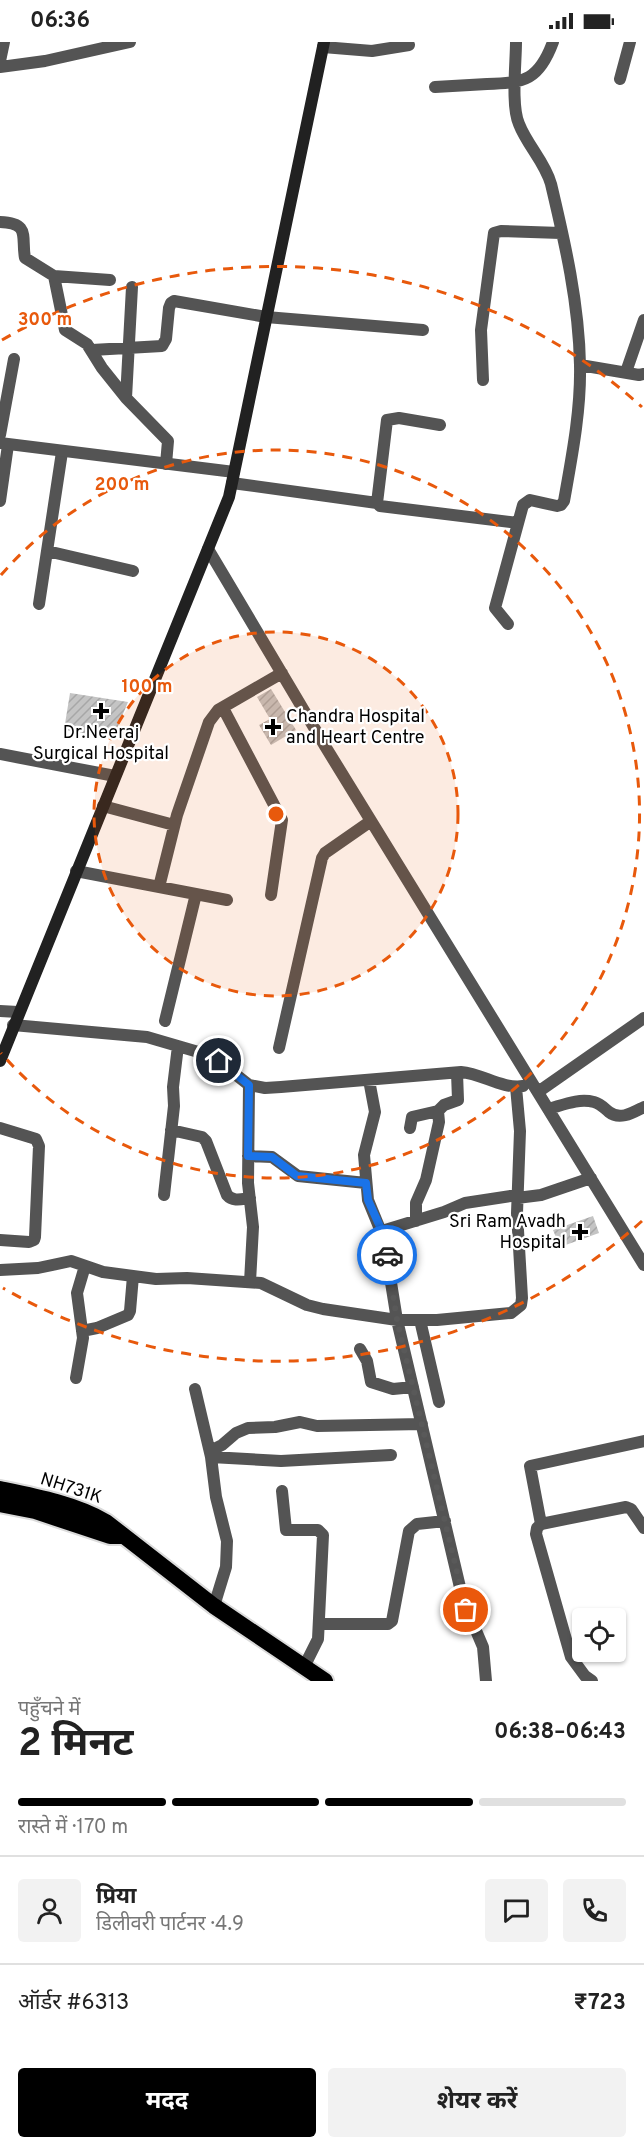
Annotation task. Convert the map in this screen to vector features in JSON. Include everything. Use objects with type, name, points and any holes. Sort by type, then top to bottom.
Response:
[{"type":"highway","name":"NH731K","points":[[0,1489],[37,1497],[96,1516],[114,1527],[214,1606],[325,1681]]},
{"type":"highway","name":"NH731K","points":[[0,1504],[36,1511],[110,1536],[124,1536]]},
{"type":"main road","points":[[0,1061],[228,497],[323,45]]},
{"type":"street","points":[[0,61],[4,42]]},
{"type":"street","points":[[0,67],[45,61],[104,45],[130,42]]},
{"type":"street","points":[[508,624],[495,608],[523,505],[530,500],[557,506],[564,501],[572,454],[580,365],[572,286],[550,181],[518,121],[516,42]]},
{"type":"street","points":[[435,87],[516,83],[538,70],[547,58],[553,42]]},
{"type":"street","points":[[620,79],[630,42]]},
{"type":"street","points":[[323,45],[372,51],[409,45]]},
{"type":"street","points":[[0,222],[16,224],[21,228],[25,234],[25,258],[54,276],[110,280]]},
{"type":"street","points":[[483,380],[481,330],[494,233],[501,231],[561,233]]},
{"type":"street","points":[[54,276],[64,330],[83,340],[126,398],[168,441],[166,464]]},
{"type":"street","points":[[126,398],[132,287]]},
{"type":"street","points":[[92,350],[157,348],[164,344],[169,308],[174,302],[266,317],[423,330]]},
{"type":"street","points":[[626,372],[644,320]]},
{"type":"street","points":[[0,501],[3,441],[14,359]]},
{"type":"street","points":[[580,365],[644,374]]},
{"type":"street","points":[[377,503],[387,420],[399,418],[440,425]]},
{"type":"street","points":[[3,441],[62,452],[166,464],[377,503],[380,506],[518,523]]},
{"type":"street","points":[[39,604],[62,452]]},
{"type":"street","points":[[208,549],[535,1088],[591,1178],[640,1250],[644,1265]]},
{"type":"street","points":[[47,551],[134,571]]},
{"type":"street","points":[[159,887],[174,825],[213,715],[282,673]]},
{"type":"street","points":[[223,708],[280,812],[282,820],[271,895]]},
{"type":"street","points":[[0,754],[115,776]]},
{"type":"street","points":[[103,806],[174,825]]},
{"type":"street","points":[[279,1048],[322,858],[325,853],[371,821]]},
{"type":"street","points":[[76,872],[227,900]]},
{"type":"street","points":[[165,1021],[196,894]]},
{"type":"street","points":[[0,1011],[18,1012]]},
{"type":"street","points":[[14,1025],[136,1035],[212,1056],[249,1085],[264,1088],[457,1072],[469,1073],[507,1086],[535,1088],[644,1018]]},
{"type":"street","points":[[164,1195],[175,1101],[173,1080],[178,1046]]},
{"type":"street","points":[[410,1128],[412,1117],[438,1111],[444,1105],[458,1100],[457,1072]]},
{"type":"street","points":[[369,1080],[375,1112],[364,1155],[370,1207],[382,1231],[397,1320],[463,1600],[483,1647],[486,1681]]},
{"type":"street","points":[[249,1085],[248,1156],[254,1227],[250,1282]]},
{"type":"street","points":[[0,1270],[38,1268],[71,1261],[103,1272],[156,1279],[187,1278],[250,1282],[267,1285],[308,1305],[323,1309],[397,1320],[501,1314],[518,1310],[522,1298],[517,1196],[520,1131],[516,1087]]},
{"type":"street","points":[[548,1109],[571,1102],[592,1102],[602,1105],[612,1115],[621,1116],[644,1107]]},
{"type":"street","points":[[416,1221],[416,1203],[426,1180],[439,1122],[438,1111]]},
{"type":"street","points":[[0,1128],[36,1139],[39,1146],[34,1240],[29,1242],[0,1240]]},
{"type":"street","points":[[171,1130],[202,1137],[209,1146],[230,1199],[250,1198]]},
{"type":"street","points":[[248,1156],[272,1157],[297,1176],[366,1183]]},
{"type":"street","points":[[382,1231],[444,1212],[465,1203],[542,1195],[591,1178]]},
{"type":"street","points":[[76,1378],[82,1347],[77,1293],[85,1266]]},
{"type":"street","points":[[82,1331],[97,1328],[128,1315],[134,1276]]},
{"type":"street","points":[[420,1320],[439,1402]]},
{"type":"street","points":[[360,1349],[367,1360],[371,1382],[393,1389],[413,1387]]},
{"type":"street","points":[[195,1389],[211,1454],[216,1497],[226,1541],[227,1558],[214,1606]]},
{"type":"street","points":[[211,1454],[236,1433],[248,1428],[275,1427],[300,1422],[317,1426],[422,1424]]},
{"type":"street","points":[[592,1681],[585,1676],[571,1657],[536,1534],[540,1524],[530,1466],[644,1441]]},
{"type":"street","points":[[211,1454],[281,1461],[391,1455]]},
{"type":"street","points":[[282,1491],[286,1530],[318,1530],[323,1535],[317,1643],[304,1667]]},
{"type":"street","points":[[540,1524],[626,1507],[631,1509],[644,1528]]},
{"type":"street","points":[[319,1624],[388,1624],[392,1621],[409,1531],[417,1524],[445,1521]]},
{"type":"building","points":[[271,689],[296,730],[271,745],[259,725],[270,719],[257,697]]},
{"type":"building","points":[[70,693],[128,702],[113,738],[64,730]]},
{"type":"building","points":[[593,1216],[599,1233],[560,1247],[553,1230]]},
{"type":"way so far","points":[[387,1255],[397,1320],[466,1610]]},
{"type":"place","name":"Dr.Neeraj Surgical Hospital","points":[[101,711]]},
{"type":"place","name":"Chandra Hospital and Heart Centre","points":[[273,727]]},
{"type":"place","name":"Sri Ram Avadh Hospital","points":[[580,1232]]},
{"type":"route","points":[[219,1061],[249,1085],[248,1156],[272,1157],[282,1167],[297,1176],[318,1180],[366,1183],[370,1207],[382,1231],[387,1255]]}]
